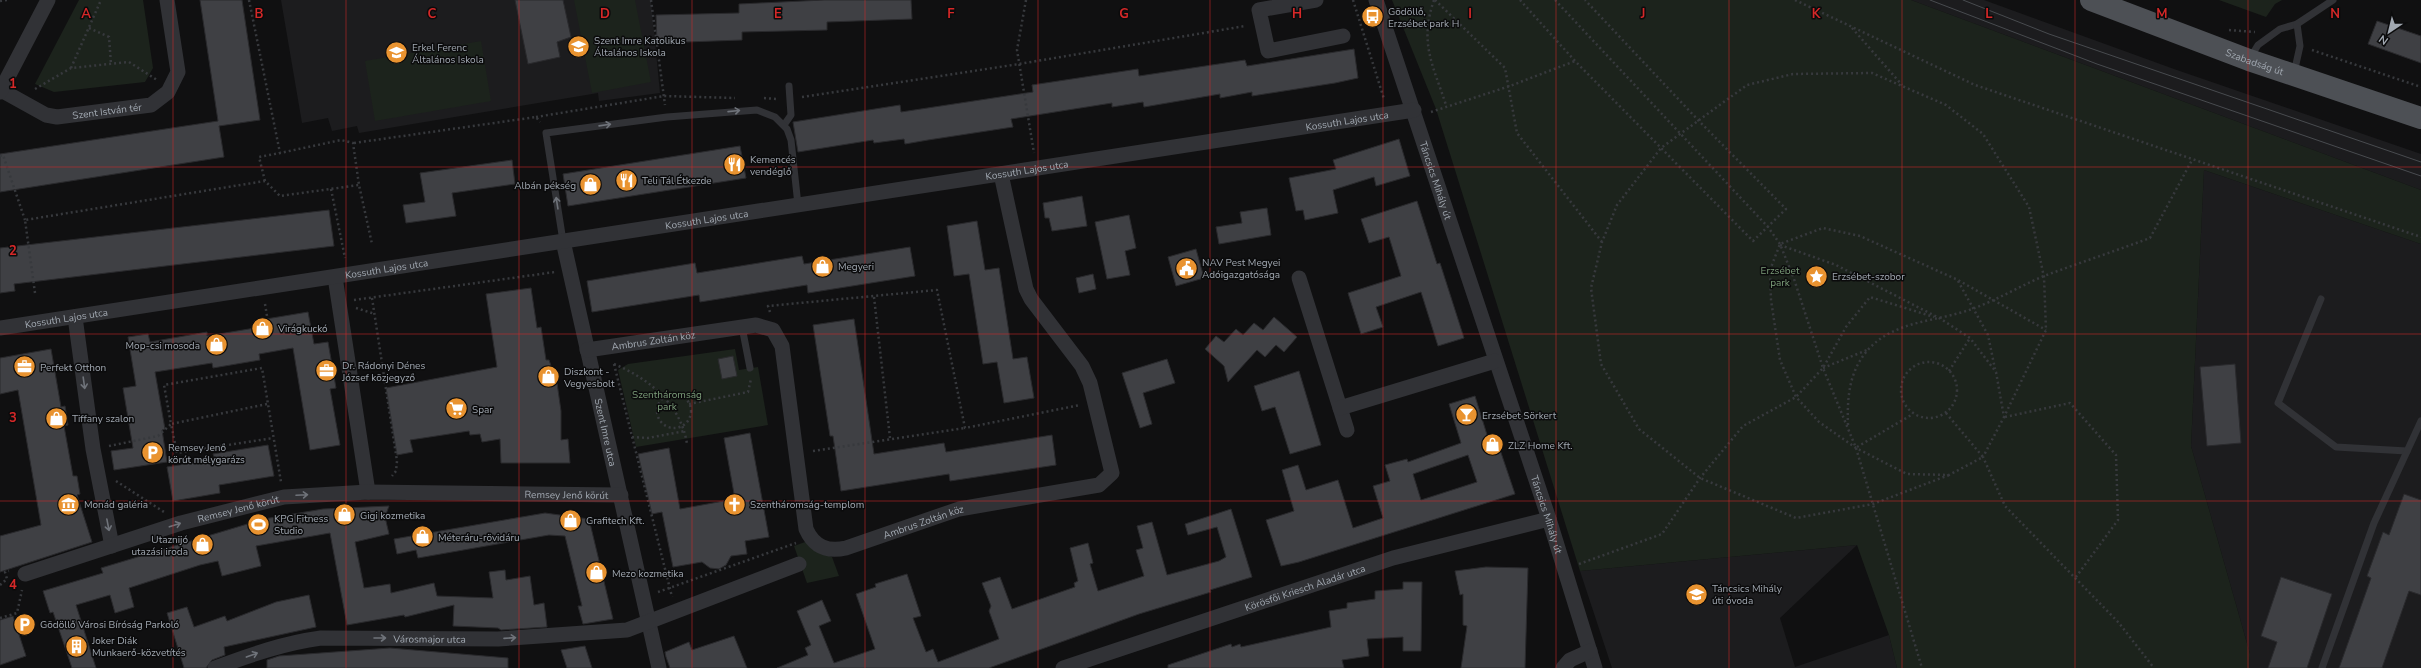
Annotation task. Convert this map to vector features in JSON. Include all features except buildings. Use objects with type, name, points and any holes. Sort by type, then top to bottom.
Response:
[{"type":"main road","name":"Szabadság út","points":[[2091,0],[2249,60],[2421,118]]},
{"type":"street","name":"Szent István tér","points":[[48,0],[0,91],[19,99],[46,115],[57,117],[152,105],[162,100],[171,88],[178,72],[167,0]]},
{"type":"street","points":[[1316,0],[1259,10],[1268,51],[1343,36]]},
{"type":"street","name":"Táncsics Mihály út","points":[[1376,0],[1495,361],[1549,519],[1595,668]]},
{"type":"street","name":"Kossuth Lajos utca","points":[[0,328],[1389,114],[1415,115]]},
{"type":"street","name":"Ambrus Zoltán köz","points":[[810,538],[819,546],[837,550],[959,509],[1099,485],[1112,473],[1096,402],[1082,366],[1031,299],[1000,174]]},
{"type":"street","name":"Szent Imre utca","points":[[563,241],[621,495],[658,668]]},
{"type":"street","points":[[342,276],[368,492]]},
{"type":"street","points":[[1299,278],[1347,430]]},
{"type":"street","points":[[75,317],[96,468],[112,546]]},
{"type":"street","name":"Ambrus Zoltán köz","points":[[587,350],[756,325],[773,330]]},
{"type":"street","points":[[773,330],[782,346],[806,529],[810,538]]},
{"type":"street","points":[[1340,408],[1495,361]]},
{"type":"street","name":"Remsey Jenő körút","points":[[25,574],[181,523],[284,496],[368,492],[621,495]]},
{"type":"street","name":"Körösfői Kriesch Aladár utca","points":[[1064,668],[1393,558],[1549,519]]},
{"type":"street","points":[[648,624],[677,611],[799,564]]},
{"type":"street","name":"Városmajor utca","points":[[215,668],[293,642],[321,638],[498,639],[627,630],[648,624]]},
{"type":"street","points":[[1563,668],[1570,660],[1590,652]]},
{"type":"lane","points":[[2249,60],[2258,45],[2280,29],[2297,24],[2333,0]]},
{"type":"lane","points":[[2294,75],[2300,46],[2297,24]]},
{"type":"lane","points":[[784,125],[791,115],[789,86]]},
{"type":"lane","points":[[563,241],[546,133],[666,117],[757,110],[774,118],[784,125],[791,140],[798,205]]},
{"type":"lane","points":[[2321,299],[2278,403],[2336,447],[2407,451]]},
{"type":"lane","points":[[742,327],[750,368]]},
{"type":"lane","points":[[2322,668],[2374,523],[2421,421]]},
{"type":"path","points":[[0,1],[8,0]]},
{"type":"path","points":[[71,68],[101,0]]},
{"type":"path","points":[[249,0],[280,153]]},
{"type":"path","points":[[651,0],[666,117]]},
{"type":"path","points":[[1026,0],[1017,42],[1018,64],[1037,168]]},
{"type":"path","points":[[1353,0],[1389,114]]},
{"type":"path","points":[[1446,105],[1426,44],[1429,14],[1434,0],[1505,68],[1510,86],[1517,133],[1602,242]]},
{"type":"path","points":[[1520,0],[1575,61],[1753,241],[1786,210],[1698,120],[1585,0]]},
{"type":"path","points":[[1555,0],[1768,227],[1780,244],[1794,279],[1823,368],[1856,448],[1922,668]]},
{"type":"path","points":[[1795,0],[1975,85],[2421,237]]},
{"type":"path","points":[[1851,26],[1903,86]]},
{"type":"path","points":[[758,98],[790,99],[1018,64],[1240,27]]},
{"type":"path","points":[[89,28],[109,37],[111,64]]},
{"type":"path","points":[[1415,115],[1510,86],[1575,61]]},
{"type":"path","points":[[19,99],[71,68],[129,62],[171,88]]},
{"type":"path","points":[[1872,73],[1946,105],[1983,134],[2029,207],[2044,276],[2046,330],[1983,457],[1949,475],[1873,504],[1796,518],[1700,478],[1639,429],[1601,364],[1591,288],[1602,242],[1617,205],[1661,148],[1680,134],[1747,84],[1793,74],[1872,73]]},
{"type":"path","points":[[358,185],[280,196],[265,181],[259,157],[341,140],[354,143],[536,117],[664,96],[742,98]]},
{"type":"path","points":[[536,117],[546,133]]},
{"type":"path","points":[[354,143],[358,185],[372,244]]},
{"type":"path","points":[[0,156],[3,155],[24,220],[35,293]]},
{"type":"path","points":[[1848,427],[1849,390],[1855,368],[1867,350],[1886,334],[1902,326],[1941,319],[1974,308],[2044,276],[2150,238],[2192,160]]},
{"type":"path","points":[[24,220],[265,181]]},
{"type":"path","points":[[331,189],[342,276]]},
{"type":"path","points":[[1949,475],[1907,474],[1856,448],[1819,422],[1796,396],[1780,360],[1771,300],[1770,270],[1780,244],[1823,228],[1860,236],[1958,280],[2046,330]]},
{"type":"path","points":[[1780,244],[1836,265],[1941,319],[1970,338],[1996,372]]},
{"type":"path","points":[[364,298],[569,270]]},
{"type":"path","points":[[1958,280],[1988,336],[2004,417]]},
{"type":"path","points":[[773,330],[768,306],[937,290],[965,428]]},
{"type":"path","points":[[874,297],[890,438]]},
{"type":"path","points":[[1565,568],[1662,534],[1700,478],[1743,426],[1796,396],[1823,368],[1846,327],[1870,297],[1941,319]]},
{"type":"path","points":[[368,492],[390,478],[397,467],[372,298]]},
{"type":"path","points":[[1949,371],[1970,338]]},
{"type":"path","points":[[1823,368],[1867,350]]},
{"type":"path","points":[[613,359],[669,588],[677,611]]},
{"type":"path","points":[[1931,362],[1941,365],[1949,371],[1955,380],[1957,392],[1954,403],[1946,413],[1935,418],[1923,418],[1913,414],[1905,407],[1901,397],[1900,386],[1904,376],[1911,368],[1920,363],[1931,362]]},
{"type":"path","points":[[614,364],[640,377],[664,397],[684,425],[687,444]]},
{"type":"path","points":[[273,438],[177,453],[164,384],[262,368],[284,496]]},
{"type":"path","points":[[689,404],[748,392]]},
{"type":"path","points":[[677,394],[685,398],[689,404],[691,414],[684,425],[669,428],[658,419],[657,409],[664,397],[677,394]]},
{"type":"path","points":[[796,454],[890,438],[965,428],[1096,402]]},
{"type":"path","points":[[2004,417],[2070,403],[2116,455],[2118,520],[2076,577]]},
{"type":"path","points":[[93,449],[158,436],[171,424],[267,404]]},
{"type":"path","points":[[1946,413],[1983,457],[2005,506],[2045,549],[2076,577],[2119,623],[2154,668]]},
{"type":"path","points":[[1856,448],[1913,414]]},
{"type":"path","points":[[632,437],[648,438],[685,431]]},
{"type":"path","points":[[96,468],[181,523]]},
{"type":"path","points":[[642,598],[810,538]]},
{"type":"path","points":[[0,618],[17,613],[25,574]]},
{"type":"path","points":[[0,585],[8,579]]},
{"type":"shaded area","name":"Erkel Ferenc Általános Iskola","points":[[281,0],[651,0],[660,93],[599,101],[598,93],[359,133],[357,126],[332,131],[328,118],[302,123]]},
{"type":"shaded area","points":[[1911,0],[1984,0],[2174,69],[2421,154],[2421,190]]},
{"type":"shaded area","points":[[2204,170],[2421,244],[2421,668],[2249,668],[2250,654],[2191,446]]},
{"type":"shaded area","name":"Táncsics Mihály úti óvoda","points":[[1857,545],[1780,618],[1795,667],[1889,635],[1897,668],[1612,668],[1580,571]]},
{"type":"green space","points":[[79,0],[143,0],[153,68],[145,82],[54,92],[35,84]]},
{"type":"green space","points":[[574,0],[635,0],[651,82],[592,93]]},
{"type":"green space","name":"Erzsébet park","points":[[1392,0],[1911,0],[2421,190],[2421,244],[2204,170],[2191,446],[2250,654],[2249,668],[1897,668],[1889,635],[1857,545],[1580,571],[1436,109]]},
{"type":"green space","points":[[2219,0],[2282,0],[2275,4],[2266,17]]},
{"type":"green space","points":[[481,41],[491,101],[375,121],[365,61]]},
{"type":"green space","name":"Szentháromság park","points":[[735,349],[739,370],[758,367],[768,425],[636,447],[618,370],[628,364]]},
{"type":"green space","points":[[805,542],[815,551],[832,557],[839,576],[807,583],[794,546]]},
{"type":"tram line","points":[[1930,0],[2097,64],[2421,176]]},
{"type":"tram line","points":[[1963,0],[2049,34],[2421,162]]},
{"type":"place","name":"Gödöllő, Erzsébet park H","points":[[1372,17]]},
{"type":"place","name":"Szent Imre Katolikus Általános Iskola","points":[[579,46]]},
{"type":"place","name":"Erkel Ferenc Általános Iskola","points":[[397,53]]},
{"type":"place","name":"Kemencés vendéglő","points":[[734,165]]},
{"type":"place","name":"Teli Tál Étkezde","points":[[626,180]]},
{"type":"place","name":"Albán pékség","points":[[591,185]]},
{"type":"place","name":"Megyeri","points":[[823,266]]},
{"type":"place","name":"NAV Pest Megyei Adóigazgatósága","points":[[1186,268]]},
{"type":"place","name":"Erzsébet-szobor","points":[[1817,276]]},
{"type":"place","name":"Virágkuckó","points":[[262,328]]},
{"type":"place","name":"Mop-csi mosoda","points":[[216,345]]},
{"type":"place","name":"Perfekt Otthon","points":[[25,367]]},
{"type":"place","name":"Dr. Rádonyi Dénes József közjegyző","points":[[326,371]]},
{"type":"place","name":"Diszkont - Vegyesbolt","points":[[548,377]]},
{"type":"place","name":"Spar","points":[[456,409]]},
{"type":"place","name":"Erzsébet Sörkert","points":[[1466,415]]},
{"type":"place","name":"Tiffany szalon","points":[[56,418]]},
{"type":"place","name":"ZLZ Home Kft.","points":[[1492,445]]},
{"type":"place","name":"Remsey Jenő körút mélygarázs","points":[[152,453]]},
{"type":"place","name":"Monád galéria","points":[[69,504]]},
{"type":"place","name":"Szentháromság-templom","points":[[735,504]]},
{"type":"place","name":"Gigi kozmetika","points":[[345,515]]},
{"type":"place","name":"Grafitech Kft.","points":[[570,520]]},
{"type":"place","name":"KPG Fitness Studio","points":[[259,524]]},
{"type":"place","name":"Méteráru-rövidáru","points":[[422,537]]},
{"type":"place","name":"Utaznijó utazási iroda","points":[[203,545]]},
{"type":"place","name":"Mezo kozmetika","points":[[596,573]]},
{"type":"place","name":"Táncsics Mihály úti óvoda","points":[[1696,594]]},
{"type":"place","name":"Gödöllő Városi Bíróság Parkoló","points":[[24,624]]},
{"type":"place","name":"Joker Diák Munkaerő-közvetítés","points":[[77,646]]}]
